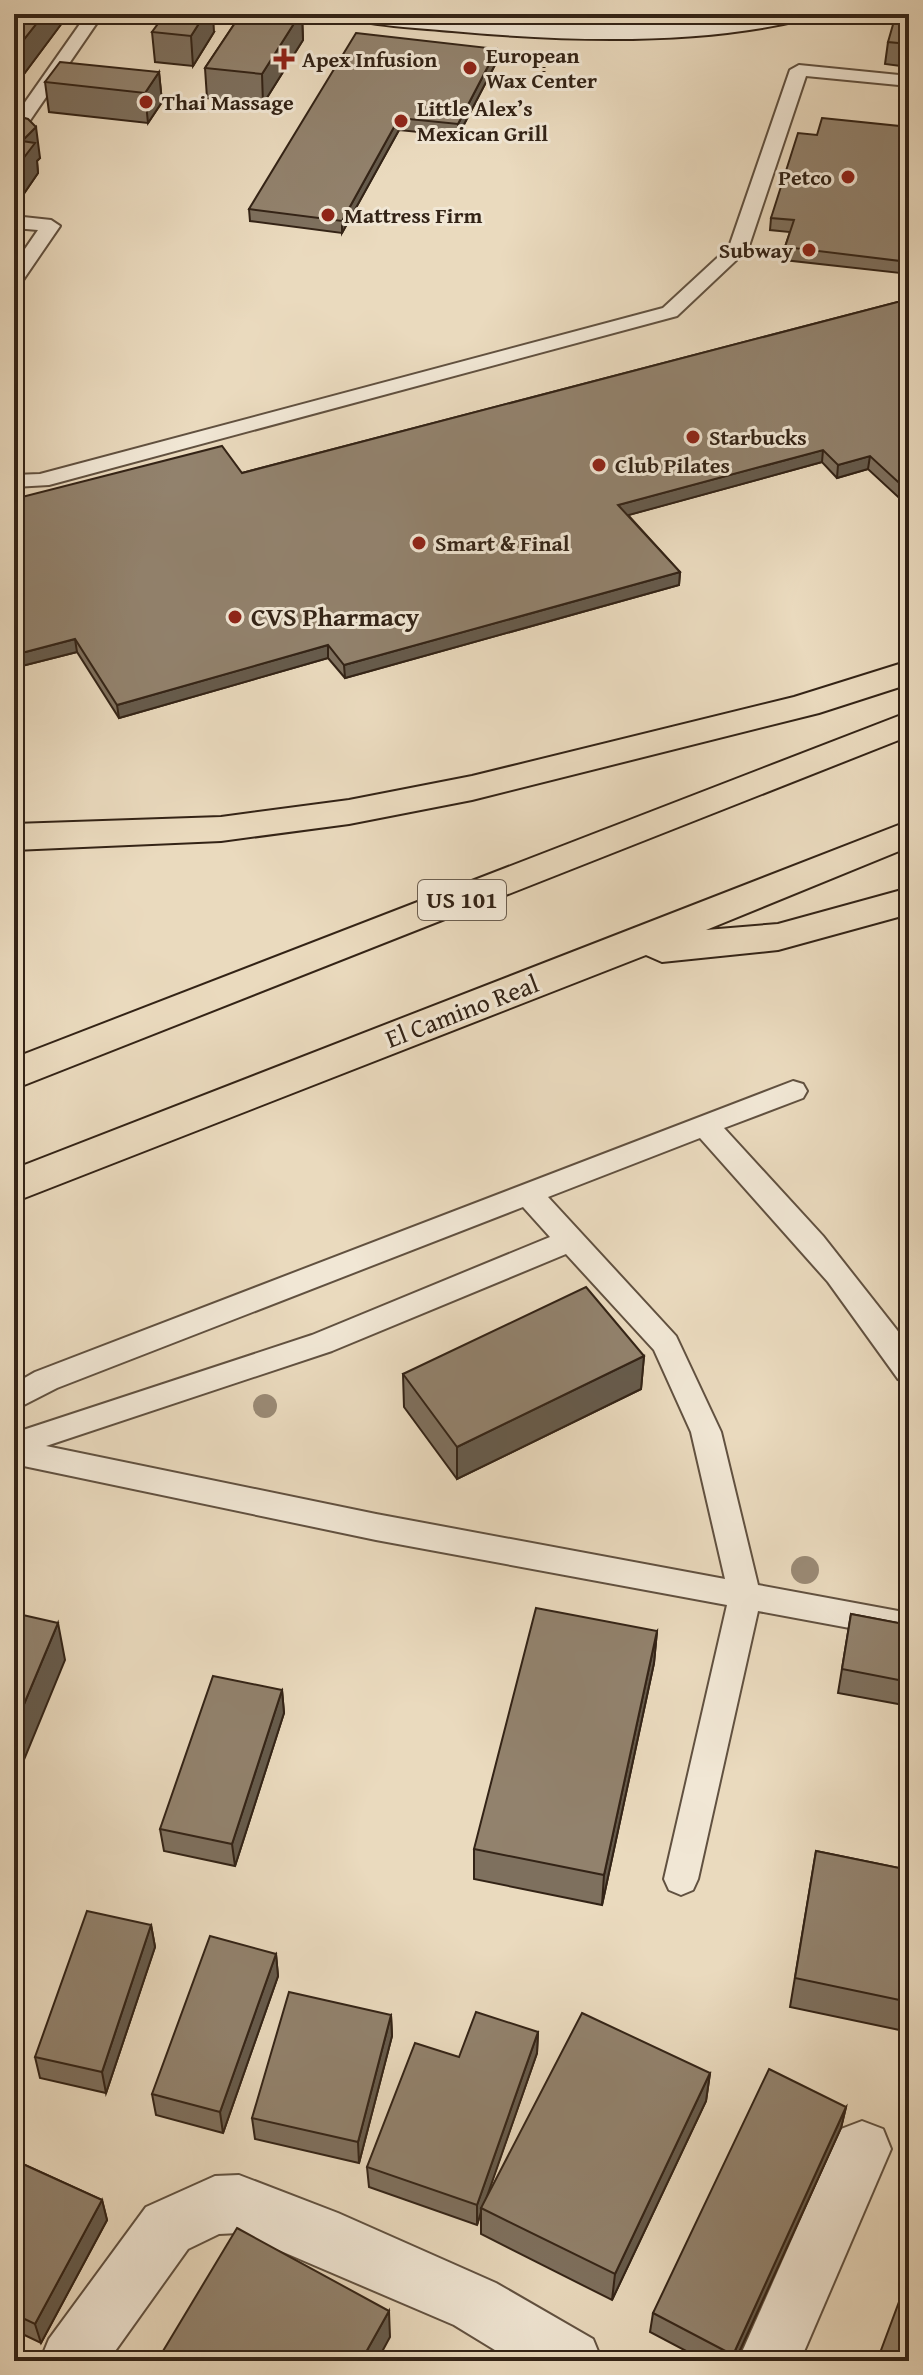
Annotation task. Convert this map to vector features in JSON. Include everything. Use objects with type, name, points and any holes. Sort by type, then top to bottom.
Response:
[{"type":"highway","points":[[14,837],[221,829],[349,812],[472,788],[806,705],[909,672]]},
{"type":"highway","name":"US 101","points":[[14,1074],[909,723]]},
{"type":"highway","name":"El Camino Real","points":[[14,1186],[612,953],[909,833]]},
{"type":"highway","points":[[612,953],[778,937],[909,901]]},
{"type":"main road","points":[[364,14],[510,30],[578,32],[623,31],[792,14]]},
{"type":"main road","points":[[769,2361],[862,2149]]},
{"type":"main road","points":[[71,2361],[167,2228],[215,2205],[239,2204],[317,2234],[475,2304],[571,2361]]},
{"type":"lane","points":[[14,131],[95,14]]},
{"type":"lane","points":[[14,481],[41,480],[670,312],[738,249],[799,70],[909,81]]},
{"type":"lane","points":[[14,222],[51,226],[14,279]]},
{"type":"lane","points":[[14,1398],[46,1380],[793,1091]]},
{"type":"lane","points":[[705,1125],[823,1252],[857,1294],[909,1371]]},
{"type":"lane","points":[[528,1194],[666,1344],[706,1432],[745,1596],[681,1879]]},
{"type":"lane","points":[[14,1445],[322,1343],[571,1240]]},
{"type":"lane","points":[[14,1452],[406,1533],[906,1626]]},
{"type":"building","points":[[14,14],[44,14],[14,52]]},
{"type":"building","points":[[165,14],[205,14],[191,36],[152,32]]},
{"type":"building","points":[[241,14],[300,14],[262,74],[205,68]]},
{"type":"building","points":[[894,21],[909,22],[909,44],[888,42]]},
{"type":"building","points":[[356,33],[497,49],[458,124],[399,118],[342,221],[249,209]]},
{"type":"building","points":[[60,62],[159,72],[145,93],[45,82]]},
{"type":"building","points":[[14,115],[28,119],[36,127],[22,141],[35,143],[19,164],[14,164]]},
{"type":"building","points":[[822,118],[909,127],[909,262],[785,247],[794,220],[771,218],[798,133],[817,135]]},
{"type":"building","points":[[909,299],[909,492],[870,456],[838,465],[823,450],[618,505],[680,572],[344,665],[328,645],[117,705],[75,639],[14,655],[14,499],[222,446],[242,473]]},
{"type":"building","points":[[586,1287],[644,1356],[457,1447],[403,1374]]},
{"type":"building","points":[[536,1608],[657,1631],[604,1875],[474,1849]]},
{"type":"building","points":[[14,1613],[58,1623],[14,1728]]},
{"type":"building","points":[[851,1614],[909,1625],[909,1682],[842,1669]]},
{"type":"building","points":[[213,1676],[282,1690],[232,1844],[160,1829]]},
{"type":"building","points":[[816,1851],[909,1870],[909,2002],[795,1978]]},
{"type":"building","points":[[87,1911],[151,1925],[102,2072],[35,2057]]},
{"type":"building","points":[[210,1936],[276,1954],[220,2112],[152,2094]]},
{"type":"building","points":[[289,1992],[391,2015],[358,2142],[252,2118]]},
{"type":"building","points":[[476,2012],[538,2032],[477,2205],[367,2167],[415,2043],[459,2057]]},
{"type":"building","points":[[582,2013],[710,2073],[615,2274],[481,2208]]},
{"type":"building","points":[[769,2069],[846,2107],[733,2355],[653,2313]]},
{"type":"building","points":[[14,2160],[102,2200],[35,2324],[14,2314]]},
{"type":"building","points":[[237,2228],[389,2311],[361,2361],[157,2361]]},
{"type":"building","points":[[909,2275],[909,2361],[877,2361]]},
{"type":"place","name":"Apex Infusion","points":[[284,59]]},
{"type":"place","name":"European Wax Center","points":[[470,68]]},
{"type":"place","name":"Thai Massage","points":[[146,102]]},
{"type":"place","name":"Little Alex’s Mexican Grill","points":[[401,121]]},
{"type":"place","name":"Petco","points":[[848,177]]},
{"type":"place","name":"Mattress Firm","points":[[328,215]]},
{"type":"place","name":"Subway","points":[[809,250]]},
{"type":"place","name":"Starbucks","points":[[693,437]]},
{"type":"place","name":"Club Pilates","points":[[599,465]]},
{"type":"place","name":"Smart & Final","points":[[419,543]]},
{"type":"place","name":"CVS Pharmacy","points":[[235,617]]}]
